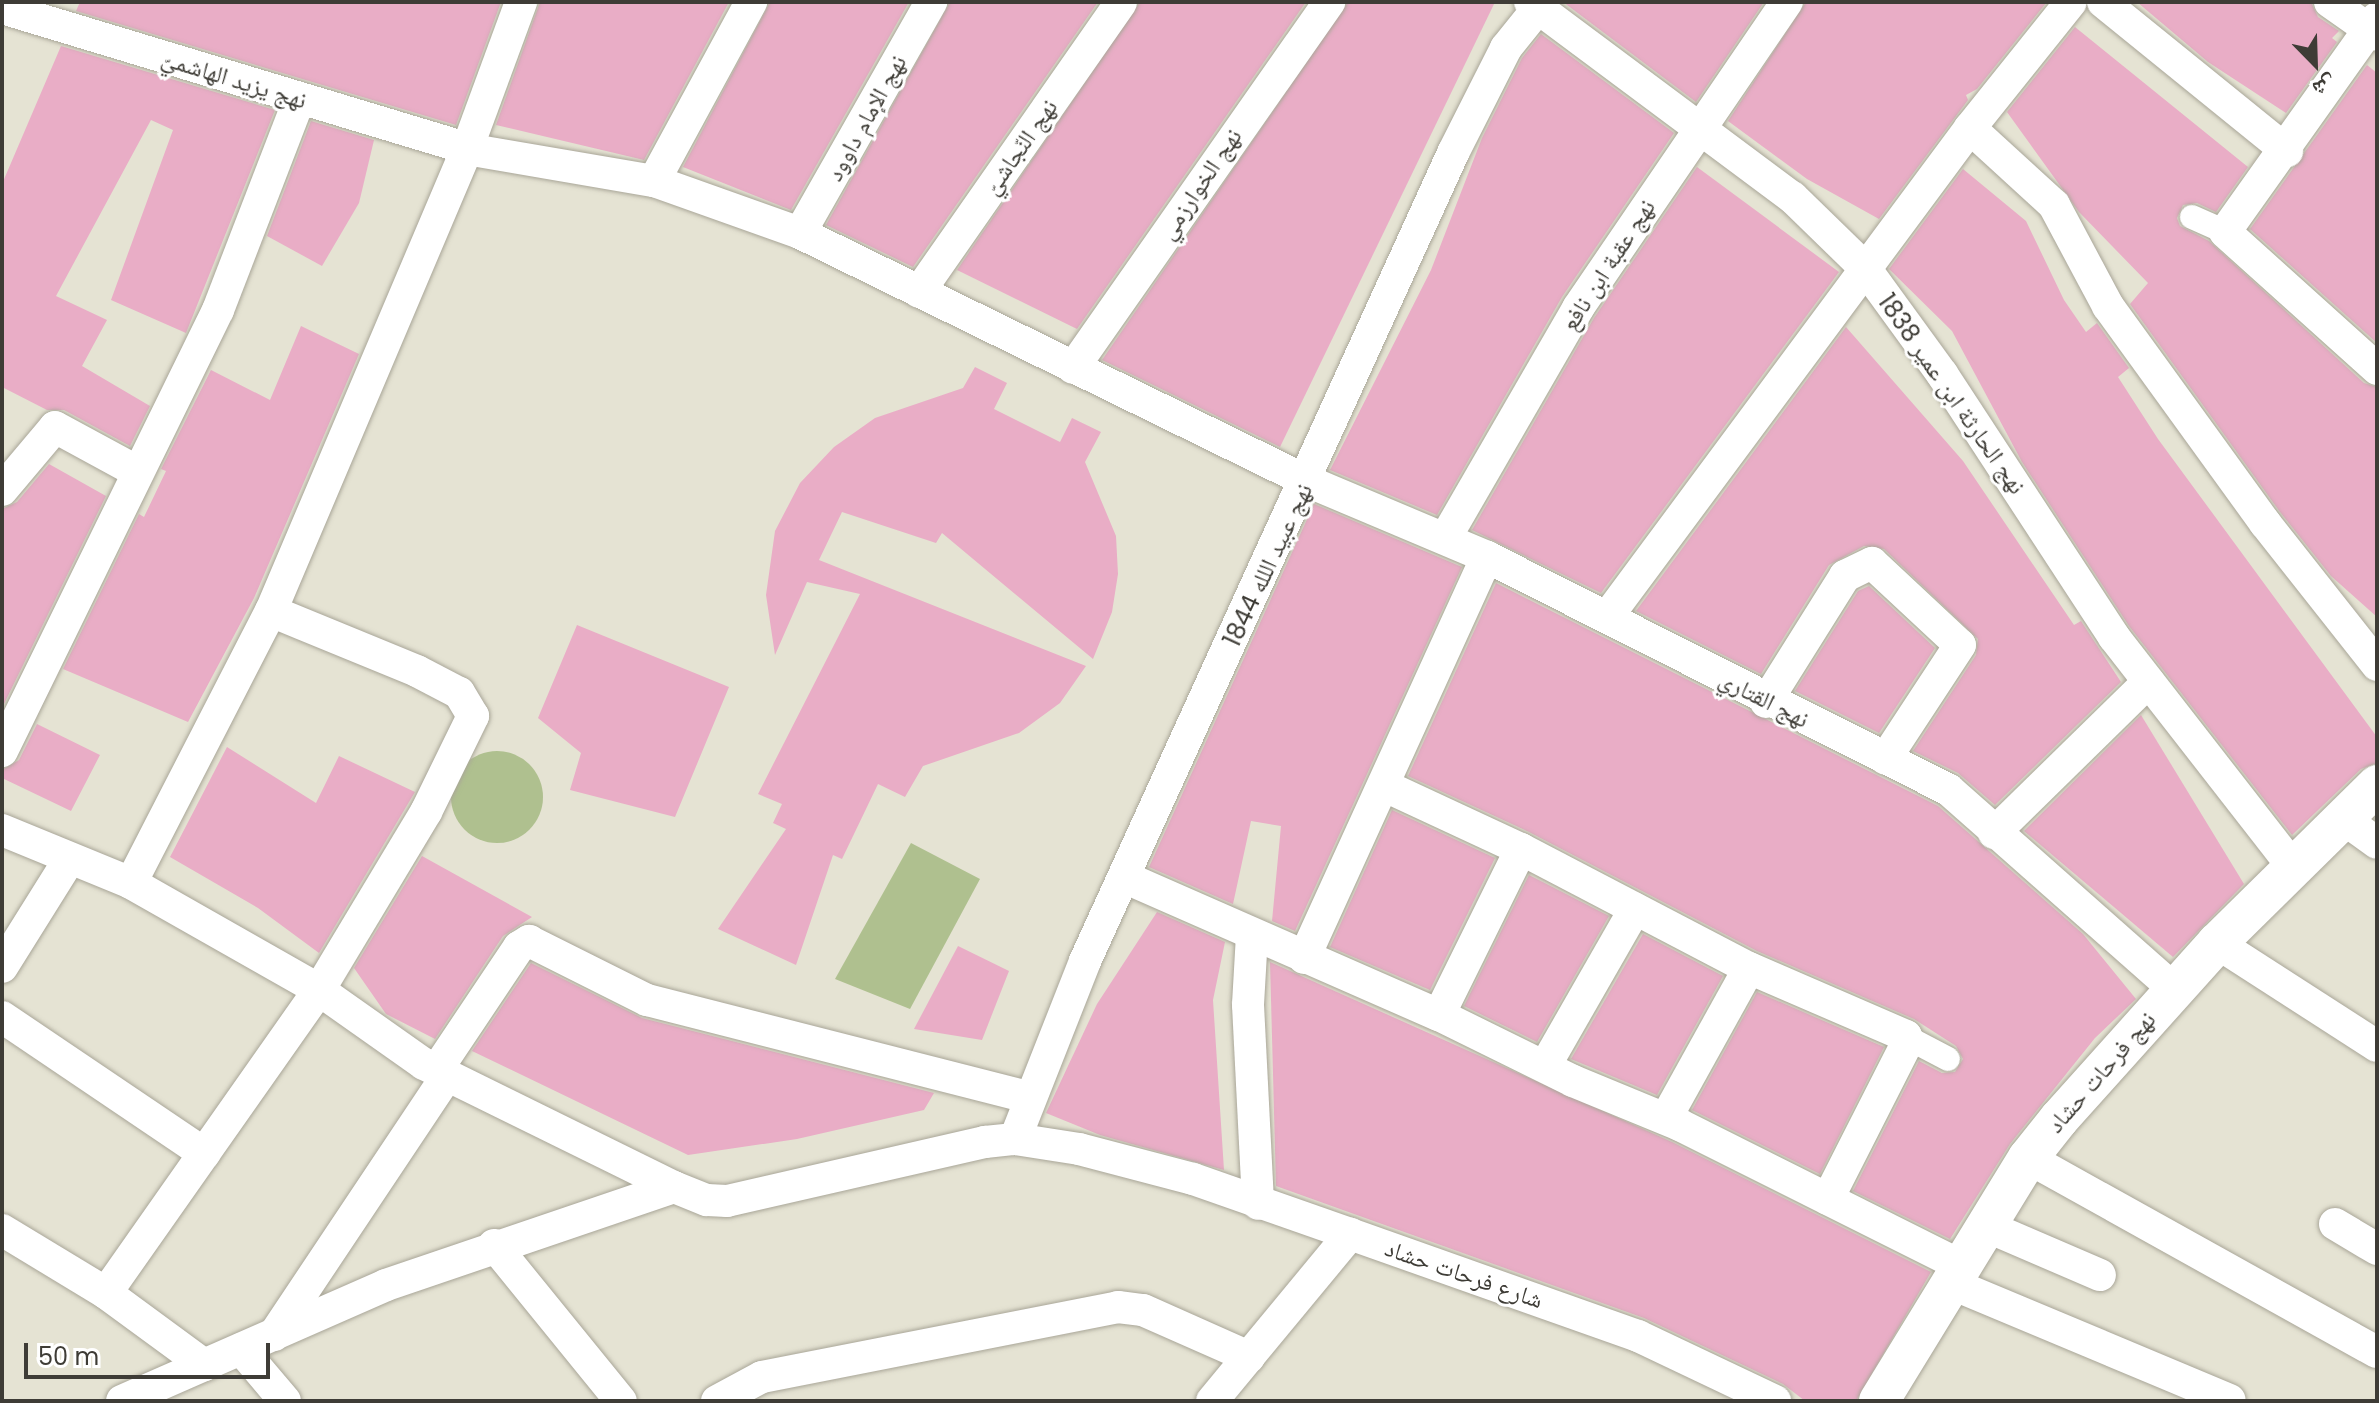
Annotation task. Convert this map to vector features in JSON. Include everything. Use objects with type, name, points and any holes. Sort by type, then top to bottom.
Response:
[{"type":"street","points":[[131,883],[271,611],[467,149],[521,2]]},
{"type":"street","points":[[654,181],[751,2]]},
{"type":"street","name":"نهج الإمام داوود","points":[[800,233],[931,2]]},
{"type":"street","name":"نهج النّجاشيّ","points":[[919,292],[1121,2]]},
{"type":"street","name":"نهج الخوارزمي","points":[[1073,368],[1329,2]]},
{"type":"street","name":"نهج عقبة ابن نافع","points":[[1446,537],[1578,308],[1787,2]]},
{"type":"street","points":[[1608,616],[1970,128],[2071,2]]},
{"type":"street","points":[[2103,2],[2287,151]]},
{"type":"street","points":[[2225,232],[2287,151],[2374,27],[2330,2]]},
{"type":"street","name":"نهج الحارثة ابن عمير 1838","points":[[1537,4],[1807,209],[1865,268],[2148,682],[2292,866]]},
{"type":"street","name":"نهج عبيد اللله 1844","points":[[1015,1139],[1028,1097],[1124,877],[1494,70],[1537,4]]},
{"type":"street","name":"نهج يزيد الهاشميّ","points":[[2,8],[467,149],[654,181],[800,233],[919,292]]},
{"type":"street","points":[[2,751],[136,471],[218,310],[300,98]]},
{"type":"street","points":[[1970,128],[2054,205],[2108,306],[2265,523],[2377,665]]},
{"type":"street","points":[[2192,217],[2225,232],[2377,369]]},
{"type":"street","name":"نهج القتاري","points":[[919,292],[1307,481],[1446,537],[1608,616],[1766,702],[1960,797],[1994,833],[2174,989]]},
{"type":"street","points":[[2,490],[59,427],[136,471]]},
{"type":"street","points":[[1304,958],[1487,557]]},
{"type":"street","points":[[1766,702],[1845,576],[1872,563],[1960,645],[1885,759]]},
{"type":"street","points":[[106,1293],[319,990],[426,812],[473,716],[459,693],[417,671],[271,611]]},
{"type":"street","points":[[1994,833],[2148,682]]},
{"type":"street","name":"نهج فرحات حشاد","points":[[1879,1401],[2028,1158],[2217,943],[2341,817],[2377,785]]},
{"type":"street","points":[[1385,786],[1521,849],[1749,968],[1908,1038],[1948,1059]]},
{"type":"street","points":[[2341,817],[2377,843]]},
{"type":"street","name":"شارع فرحات حشاد","points":[[2,830],[131,883],[319,990],[441,1073],[674,1187],[707,1200],[727,1201],[960,1146],[1015,1139],[1150,1167],[1350,1234],[1638,1336],[1775,1401]]},
{"type":"street","points":[[1439,1015],[1521,849]]},
{"type":"street","points":[[2,967],[70,858]]},
{"type":"street","points":[[1124,877],[1666,1118],[1828,1199],[1955,1274],[2230,1400]]},
{"type":"street","points":[[1545,1066],[1635,909]]},
{"type":"street","points":[[1252,935],[1248,1005],[1258,1204]]},
{"type":"street","points":[[274,1335],[519,947],[529,941],[647,1000],[1028,1097]]},
{"type":"street","points":[[2217,943],[2377,1046]]},
{"type":"street","points":[[1666,1118],[1749,968]]},
{"type":"street","points":[[2,1017],[204,1153]]},
{"type":"street","points":[[1828,1199],[1908,1038]]},
{"type":"street","points":[[2028,1158],[2377,1352]]},
{"type":"street","points":[[122,1401],[494,1245],[674,1187]]},
{"type":"street","points":[[2335,1224],[2377,1249]]},
{"type":"street","points":[[1986,1226],[2100,1275]]},
{"type":"street","points":[[2,1230],[106,1293],[204,1365]]},
{"type":"street","points":[[1212,1401],[1350,1234]]},
{"type":"street","points":[[494,1245],[621,1401]]},
{"type":"street","points":[[717,1401],[762,1377],[1118,1307],[1143,1310],[1249,1357]]},
{"type":"street","points":[[241,1349],[285,1401]]},
{"type":"green space","points":[[497,751],[515,754],[530,764],[540,779],[543,797],[540,815],[530,830],[515,840],[497,843],[479,840],[464,830],[454,815],[451,797],[454,779],[464,764],[479,754]]},
{"type":"green space","points":[[911,843],[980,879],[910,1009],[835,979]]},
{"type":"building","points":[[80,2],[501,2],[456,125],[76,11]]},
{"type":"building","points":[[540,2],[729,2],[644,160],[496,125]]},
{"type":"building","points":[[770,2],[909,2],[791,210],[683,167]]},
{"type":"building","points":[[950,2],[1098,2],[913,267],[826,225]]},
{"type":"building","points":[[1140,2],[1306,2],[1077,329],[957,270]]},
{"type":"building","points":[[1348,2],[1495,2],[1280,447],[1102,360]]},
{"type":"building","points":[[1563,2],[1764,2],[1696,102]]},
{"type":"building","points":[[1806,2],[2046,3],[1977,89],[1966,95],[1968,100],[1879,219],[1807,179],[1728,121]]},
{"type":"building","points":[[2137,2],[2311,2],[2318,17],[2339,31],[2332,38],[2337,42],[2286,113],[2208,62]]},
{"type":"building","points":[[2075,27],[2248,167],[2216,212],[2197,203],[2183,205],[2177,218],[2180,226],[2209,241],[2364,383],[2377,387],[2377,617],[2331,576],[2280,512],[2130,304],[2148,283],[2079,212],[2007,112]]},
{"type":"building","points":[[1541,34],[1674,133],[1562,297],[1437,515],[1330,470],[1431,270],[1482,138],[1522,58]]},
{"type":"building","points":[[61,46],[275,110],[186,333],[111,300],[173,130],[151,120],[56,296],[107,320],[82,366],[150,406],[130,446],[64,410],[47,410],[2,387],[2,184]]},
{"type":"building","points":[[2367,65],[2377,73],[2377,343],[2250,229]]},
{"type":"building","points":[[311,121],[374,140],[359,203],[322,266],[267,236]]},
{"type":"building","points":[[1697,167],[1839,272],[1601,593],[1472,530],[1594,318]]},
{"type":"building","points":[[1963,169],[2026,221],[2064,300],[2086,332],[2097,323],[2129,368],[2118,377],[2158,439],[2377,737],[2377,763],[2361,769],[2292,835],[2129,626],[2022,462],[1952,331],[1889,269]]},
{"type":"building","points":[[301,326],[359,354],[254,598],[188,722],[63,669],[139,514],[144,517],[166,471],[161,469],[211,370],[270,400]]},
{"type":"building","points":[[1846,327],[1963,461],[2074,625],[2081,621],[2121,682],[1995,805],[1958,773],[1913,751],[1976,655],[1978,639],[1884,549],[1864,546],[1829,565],[1761,674],[1636,611]]},
{"type":"building","points":[[975,367],[1007,383],[994,409],[1060,442],[1072,418],[1101,432],[1085,462],[1116,536],[1118,574],[1112,612],[1093,659],[942,533],[936,543],[842,512],[819,560],[1086,666],[1060,703],[1019,733],[923,766],[905,797],[878,784],[842,859],[833,855],[796,965],[718,929],[786,829],[773,823],[782,804],[758,794],[860,594],[807,582],[775,655],[766,595],[775,531],[800,483],[834,447],[875,418],[963,388]]},
{"type":"building","points":[[49,464],[106,496],[2,708],[2,509],[17,502]]},
{"type":"building","points":[[1314,504],[1462,567],[1295,931],[1272,921],[1281,826],[1251,821],[1233,904],[1149,867]]},
{"type":"building","points":[[1496,583],[1938,806],[2083,934],[2136,999],[2095,1038],[2010,1144],[1950,1239],[1853,1191],[1919,1061],[1942,1073],[1955,1072],[1963,1059],[1956,1046],[1914,1019],[1757,951],[1529,832],[1408,776]]},
{"type":"building","points":[[1869,586],[1935,648],[1879,733],[1795,691],[1858,591]]},
{"type":"building","points":[[577,625],[729,687],[675,817],[570,790],[581,753],[538,718]]},
{"type":"building","points":[[2141,715],[2244,884],[2173,957],[2024,831]]},
{"type":"building","points":[[37,724],[100,755],[71,811],[2,778],[2,770],[19,760]]},
{"type":"building","points":[[227,747],[316,803],[339,756],[415,792],[319,953],[258,908],[170,857]]},
{"type":"building","points":[[1392,810],[1495,858],[1430,990],[1330,947]]},
{"type":"building","points":[[422,856],[532,917],[503,936],[435,1039],[386,1014],[354,968]]},
{"type":"building","points":[[1529,875],[1609,916],[1537,1042],[1464,1006]]},
{"type":"building","points":[[1157,912],[1225,942],[1213,1000],[1224,1170],[1100,1135],[1046,1113],[1097,1004]]},
{"type":"building","points":[[1643,934],[1723,976],[1657,1095],[1571,1059]]},
{"type":"building","points":[[958,946],[1009,971],[982,1040],[914,1029]]},
{"type":"building","points":[[1270,962],[1672,1142],[1931,1272],[1856,1401],[1805,1401],[1783,1384],[1644,1318],[1276,1186]]},
{"type":"building","points":[[531,963],[642,1018],[934,1093],[924,1110],[797,1139],[688,1155],[472,1051]]},
{"type":"building","points":[[1757,992],[1884,1047],[1820,1174],[1692,1110]]}]
